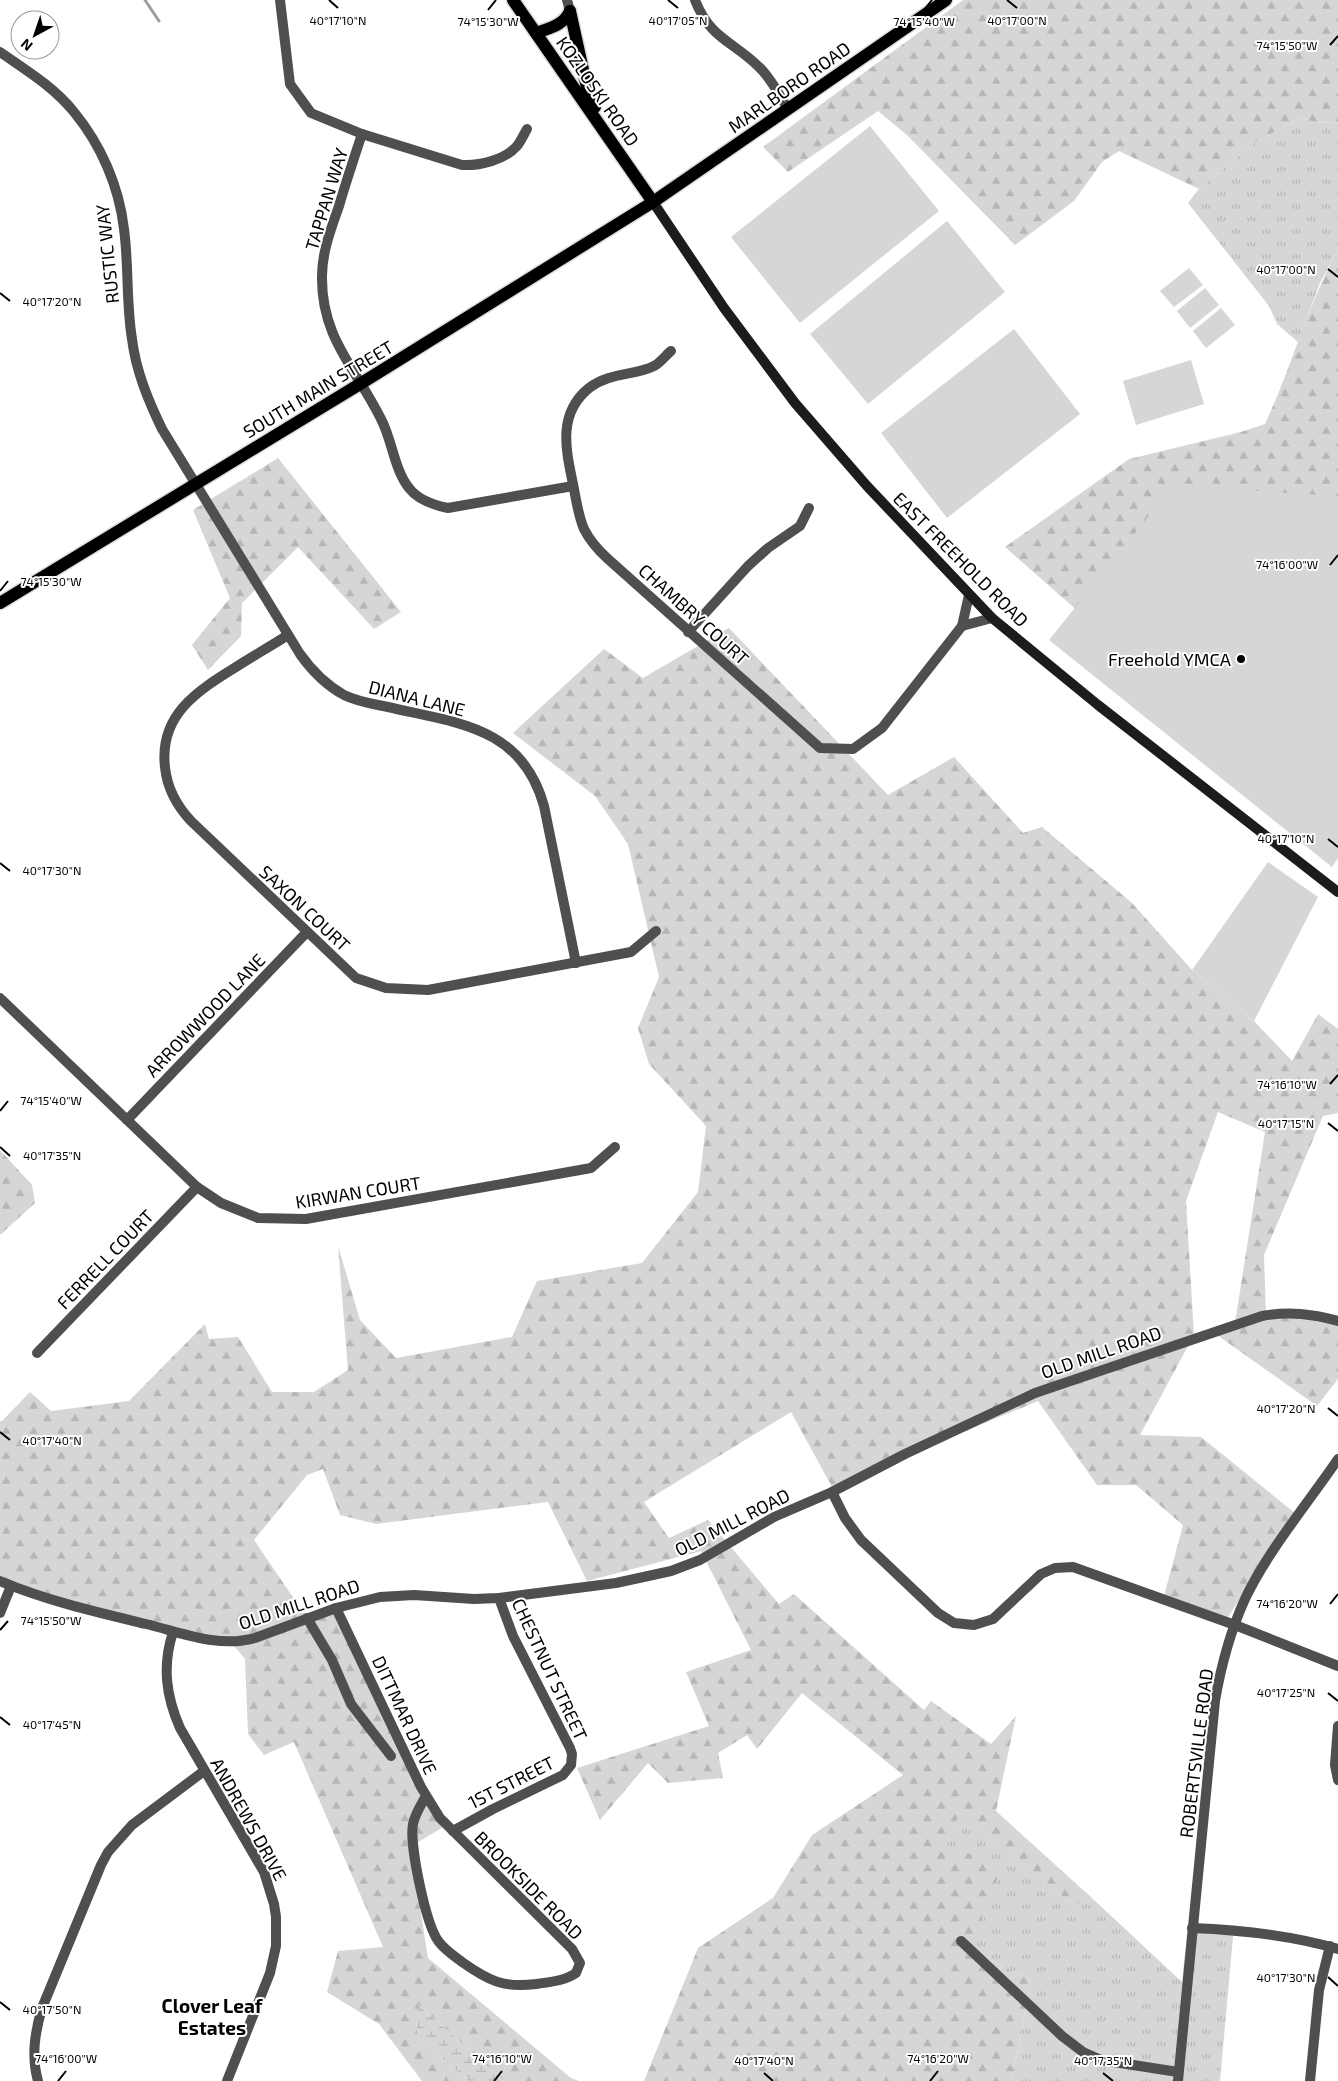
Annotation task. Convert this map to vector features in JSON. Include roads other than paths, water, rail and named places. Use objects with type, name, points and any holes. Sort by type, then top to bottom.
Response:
[{"type":"main road","name":"KOZLOSKI ROAD","points":[[514,0],[653,202]]},
{"type":"main road","name":"MARLBORO ROAD","points":[[653,202],[946,0]]},
{"type":"main road","points":[[536,33],[558,24],[568,16],[569,5]]},
{"type":"main road","points":[[569,5],[587,88],[606,132]]},
{"type":"main road","name":"SOUTH MAIN STREET","points":[[0,603],[360,384],[653,202]]},
{"type":"main road","name":"EAST FREEHOLD ROAD","points":[[653,202],[724,308],[795,403],[867,486],[969,595],[992,618],[1186,775],[1338,892]]},
{"type":"street","points":[[280,0],[290,84],[311,113],[362,134],[449,163],[473,166],[499,158],[516,147],[528,128]]},
{"type":"street","points":[[695,0],[709,26],[726,42],[759,67],[788,109]]},
{"type":"street","name":"RUSTIC WAY","points":[[0,52],[43,82],[61,98],[86,127],[104,158],[116,189],[123,217],[131,337],[140,376],[147,398],[162,429],[196,484]]},
{"type":"street","name":"TAPPAN WAY","points":[[362,134],[328,238],[322,274],[324,303],[330,331],[381,419],[391,440],[401,476],[408,488],[424,501],[435,506],[448,508],[573,486]]},
{"type":"street","name":"CHAMBRY COURT","points":[[671,351],[654,366],[599,382],[589,388],[575,404],[570,415],[565,439],[578,513],[584,528],[597,549],[820,748],[853,749],[882,728],[962,626],[969,595]]},
{"type":"street","name":"DIANA LANE","points":[[196,484],[288,635],[311,669],[333,688],[345,695],[471,727],[494,737],[515,753],[524,764],[540,790],[576,963]]},
{"type":"street","points":[[688,632],[748,566],[768,548],[800,526],[809,508]]},
{"type":"street","points":[[962,626],[992,618]]},
{"type":"street","name":"SAXON COURT","points":[[288,635],[203,687],[188,700],[176,714],[171,726],[166,741],[164,762],[169,787],[182,812],[306,933],[356,978],[386,988],[428,990],[631,952],[656,931]]},
{"type":"street","name":"ARROWWOOD LANE","points":[[127,1120],[306,933]]},
{"type":"street","name":"KIRWAN COURT","points":[[0,998],[197,1187],[221,1203],[258,1218],[306,1220],[591,1168],[615,1147]]},
{"type":"street","name":"FERRELL COURT","points":[[37,1353],[197,1187]]},
{"type":"street","name":"OLD MILL ROAD","points":[[0,1581],[34,1595],[66,1605],[173,1632],[206,1640],[243,1641],[364,1600],[394,1596],[499,1598],[616,1583],[670,1571],[700,1560],[774,1517],[832,1492],[1035,1392],[1262,1316],[1290,1313],[1309,1314],[1338,1321]]},
{"type":"street","name":"ROBERTSVILLE ROAD","points":[[1178,2076],[1216,1701],[1226,1648],[1245,1600],[1258,1575],[1338,1459]]},
{"type":"street","points":[[832,1492],[845,1518],[861,1540],[938,1613],[954,1623],[974,1625],[994,1619],[1036,1577],[1049,1570],[1062,1567],[1082,1569],[1338,1666]]},
{"type":"street","points":[[0,1613],[12,1586]]},
{"type":"street","name":"CHESTNUT STREET","points":[[499,1598],[513,1636],[572,1754]]},
{"type":"street","name":"DITTMAR DRIVE","points":[[336,1608],[426,1796],[440,1818],[453,1831]]},
{"type":"street","points":[[307,1618],[332,1660],[351,1704],[391,1756]]},
{"type":"street","name":"ANDREWS DRIVE","points":[[173,1632],[166,1659],[168,1697],[180,1728],[264,1872],[276,1917],[276,1946],[270,1973],[227,2081]]},
{"type":"street","points":[[1338,1726],[1335,1765],[1338,1780]]},
{"type":"street","name":"1ST STREET","points":[[453,1831],[563,1775],[571,1765],[572,1754]]},
{"type":"street","points":[[38,2081],[34,2054],[37,2025],[42,2008],[101,1864],[114,1845],[132,1825],[204,1771]]},
{"type":"street","name":"BROOKSIDE ROAD","points":[[426,1796],[416,1815],[413,1832],[422,1892],[433,1932],[443,1948],[481,1976],[499,1984],[513,1986],[572,1977],[579,1968],[580,1963],[572,1949],[453,1831]]},
{"type":"street","points":[[1192,1928],[1270,1934],[1309,1940],[1334,1947],[1319,1990],[1310,2081]]},
{"type":"street","points":[[961,1941],[1062,2036],[1082,2052],[1101,2060],[1178,2076]]},
{"type":"waterway","points":[[145,0],[159,21]]},
{"type":"place","name":"Freehold YMCA","points":[[1241,659]]},
{"type":"district","name":"Clover Leaf Estates","points":[[212,2016]]}]
